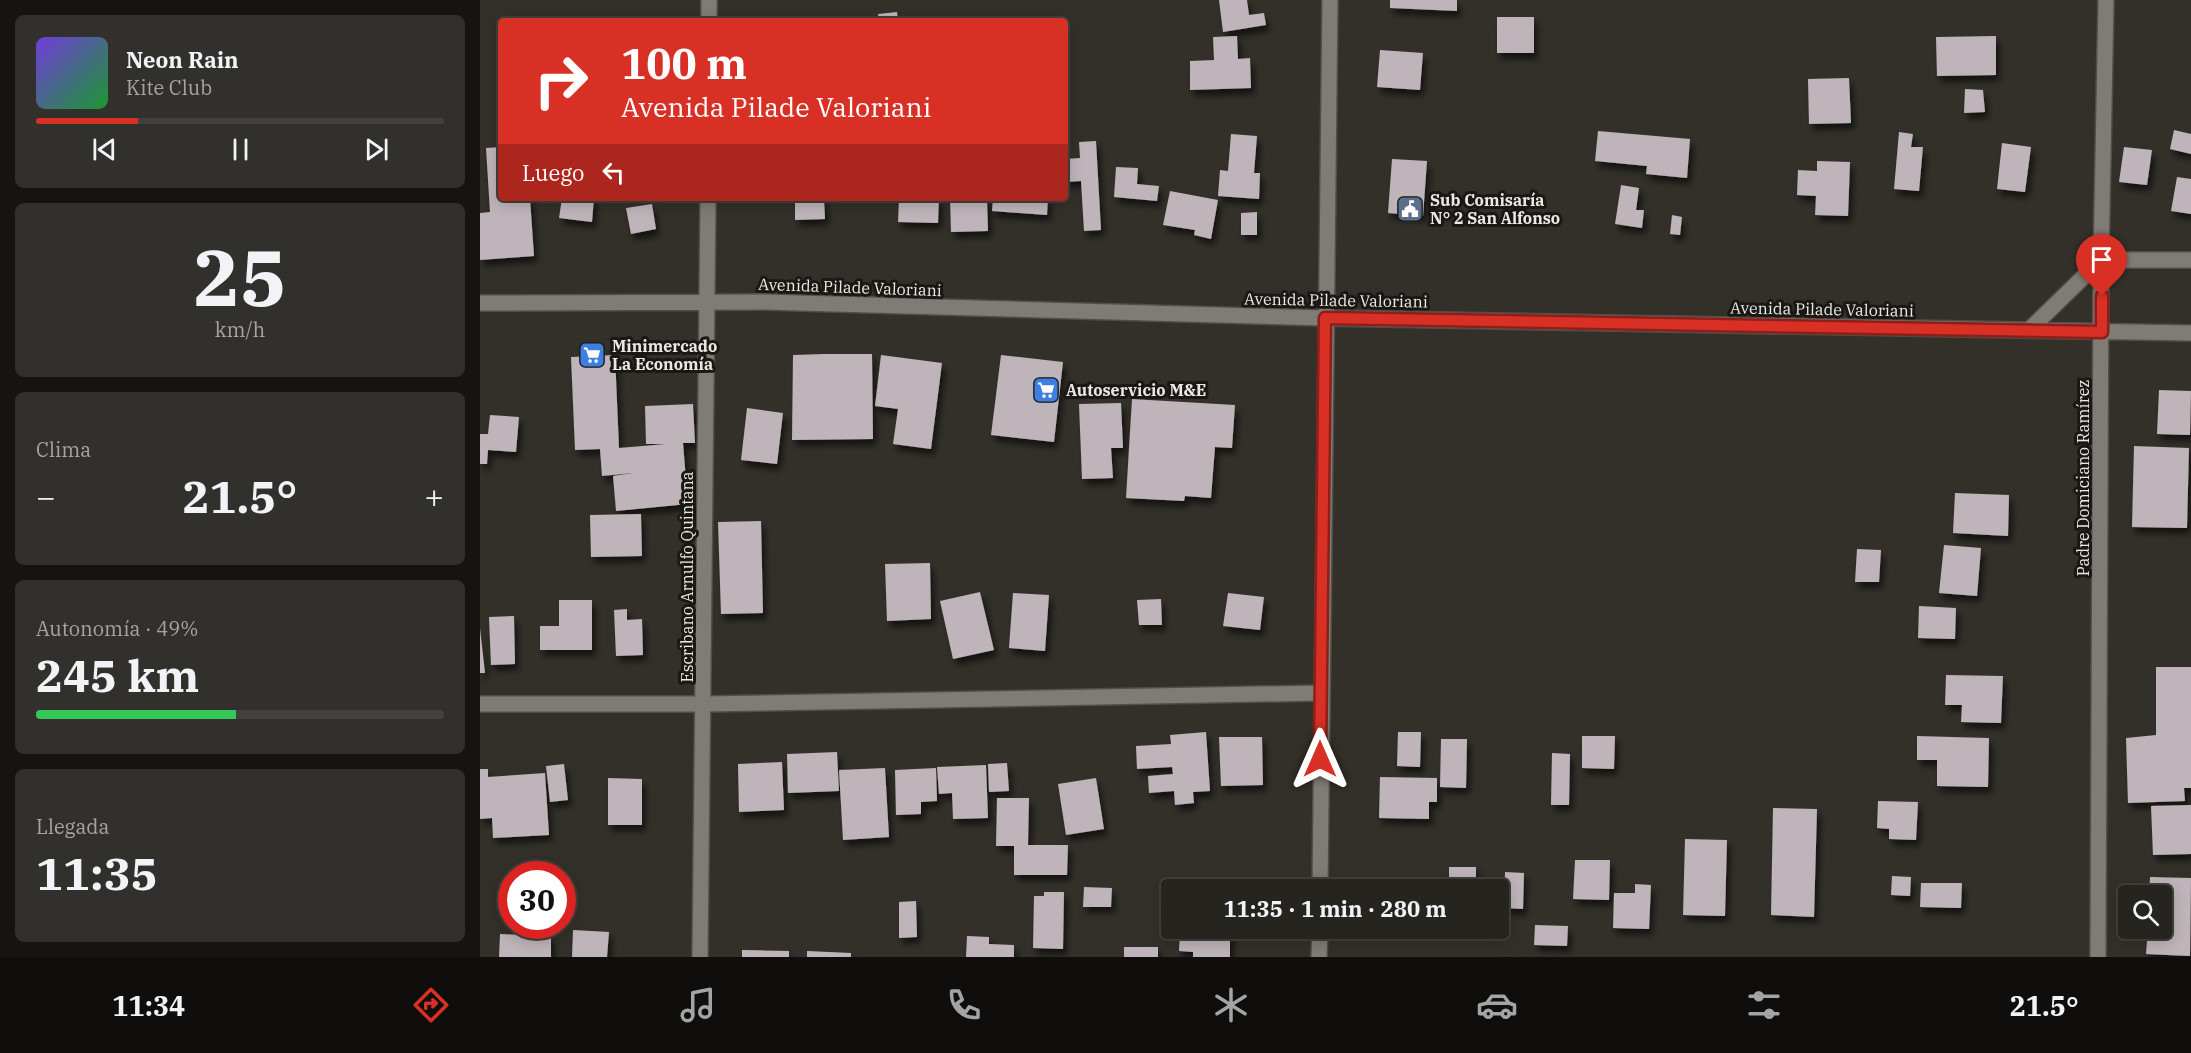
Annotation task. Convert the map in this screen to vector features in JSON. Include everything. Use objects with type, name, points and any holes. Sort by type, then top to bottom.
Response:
[{"type":"street","points":[[709,0],[709,18]]},
{"type":"street","points":[[1320,879],[1330,0]]},
{"type":"street","name":"Padre Domiciano Ramírez","points":[[2098,957],[2101,260],[2106,0]]},
{"type":"street","name":"Escribano Arnulfo Quintana","points":[[699,957],[704,704],[708,201]]},
{"type":"street","points":[[2029,330],[2101,260],[2191,260]]},
{"type":"street","name":"Avenida Pilade Valoriani","points":[[480,303],[708,302],[1325,318],[2191,333]]},
{"type":"street","points":[[480,704],[704,704],[1321,693]]},
{"type":"street","points":[[1319,957],[1320,939]]},
{"type":"building","points":[[1219,0],[1247,0],[1249,15],[1264,13],[1266,25],[1223,32]]},
{"type":"building","points":[[1390,0],[1457,0],[1457,11],[1390,8]]},
{"type":"building","points":[[897,12],[898,18],[879,18],[878,14]]},
{"type":"building","points":[[1497,17],[1534,17],[1534,53],[1497,53]]},
{"type":"building","points":[[1237,36],[1238,59],[1250,58],[1251,88],[1190,90],[1190,61],[1214,60],[1213,37]]},
{"type":"building","points":[[1996,36],[1996,75],[1937,76],[1936,37]]},
{"type":"building","points":[[1380,50],[1423,53],[1420,90],[1377,87]]},
{"type":"building","points":[[1849,78],[1851,123],[1809,124],[1808,79]]},
{"type":"building","points":[[1965,89],[1983,90],[1985,112],[1964,113]]},
{"type":"building","points":[[2174,130],[2191,134],[2191,154],[2170,149]]},
{"type":"building","points":[[1598,131],[1690,139],[1687,178],[1646,174],[1647,166],[1595,161]]},
{"type":"building","points":[[1899,132],[1913,134],[1911,147],[1923,147],[1919,191],[1894,189]]},
{"type":"building","points":[[1231,134],[1257,136],[1254,173],[1260,173],[1259,199],[1218,196],[1220,170],[1228,171]]},
{"type":"building","points":[[1096,141],[1101,230],[1084,231],[1081,181],[1068,182],[1068,159],[1080,158],[1079,142]]},
{"type":"building","points":[[2002,143],[2031,147],[2025,192],[1997,189]]},
{"type":"building","points":[[498,147],[498,201],[530,201],[534,256],[480,260],[480,213],[490,212],[486,148]]},
{"type":"building","points":[[2124,147],[2152,150],[2147,185],[2119,182]]},
{"type":"building","points":[[1392,159],[1427,161],[1423,216],[1388,213]]},
{"type":"building","points":[[1817,161],[1850,162],[1848,216],[1815,215],[1816,196],[1797,195],[1798,170],[1817,171]]},
{"type":"building","points":[[1116,167],[1138,168],[1137,184],[1159,186],[1157,201],[1114,197]]},
{"type":"building","points":[[2177,177],[2191,179],[2191,214],[2171,211]]},
{"type":"building","points":[[1621,185],[1639,188],[1636,210],[1644,210],[1642,228],[1615,224]]},
{"type":"building","points":[[1170,191],[1218,200],[1211,239],[1194,235],[1195,230],[1163,225]]},
{"type":"building","points":[[562,201],[594,201],[592,222],[559,218]]},
{"type":"building","points":[[795,201],[824,201],[825,219],[795,220]]},
{"type":"building","points":[[899,201],[939,201],[938,223],[898,222]]},
{"type":"building","points":[[950,201],[987,201],[988,231],[951,232]]},
{"type":"building","points":[[993,201],[1048,201],[1047,215],[992,211]]},
{"type":"building","points":[[652,204],[656,229],[631,234],[626,208]]},
{"type":"building","points":[[1257,212],[1257,235],[1241,235],[1241,213]]},
{"type":"building","points":[[1672,215],[1682,217],[1680,235],[1670,234]]},
{"type":"building","points":[[872,354],[873,439],[792,440],[793,355]]},
{"type":"building","points":[[615,355],[619,448],[666,444],[646,444],[645,406],[693,404],[695,443],[683,443],[688,504],[616,511],[613,476],[633,473],[602,476],[600,449],[575,450],[571,357]]},
{"type":"building","points":[[881,355],[942,363],[931,449],[893,444],[898,409],[875,406]]},
{"type":"building","points":[[1001,355],[1063,362],[1054,442],[991,435]]},
{"type":"building","points":[[2159,390],[2191,391],[2190,435],[2157,434]]},
{"type":"building","points":[[1132,399],[1235,405],[1232,448],[1215,447],[1211,498],[1185,496],[1184,501],[1126,498]]},
{"type":"building","points":[[1121,403],[1123,448],[1111,448],[1113,478],[1082,479],[1079,404]]},
{"type":"building","points":[[747,408],[783,413],[777,464],[741,460]]},
{"type":"building","points":[[490,415],[519,417],[516,452],[488,450],[487,464],[480,464],[480,434],[488,434]]},
{"type":"building","points":[[2134,446],[2189,448],[2187,528],[2132,527]]},
{"type":"building","points":[[1955,493],[2009,495],[2008,536],[1953,533]]},
{"type":"building","points":[[641,514],[642,556],[591,557],[590,515]]},
{"type":"building","points":[[761,521],[763,613],[721,614],[718,522]]},
{"type":"building","points":[[1944,545],[1981,548],[1977,596],[1939,593]]},
{"type":"building","points":[[1857,549],[1881,550],[1879,582],[1855,582]]},
{"type":"building","points":[[930,563],[931,619],[887,621],[885,564]]},
{"type":"building","points":[[980,592],[994,650],[953,659],[940,601]]},
{"type":"building","points":[[1013,593],[1049,595],[1045,651],[1009,648]]},
{"type":"building","points":[[1228,593],[1264,597],[1260,630],[1223,626]]},
{"type":"building","points":[[1161,599],[1162,625],[1139,625],[1137,600]]},
{"type":"building","points":[[559,600],[592,600],[592,650],[540,650],[540,626],[559,626]]},
{"type":"building","points":[[1919,606],[1956,608],[1955,639],[1918,638]]},
{"type":"building","points":[[627,609],[627,620],[642,619],[643,655],[616,656],[614,610]]},
{"type":"building","points":[[514,616],[515,664],[491,665],[489,617]]},
{"type":"building","points":[[480,628],[485,673],[480,673]]},
{"type":"building","points":[[2156,667],[2191,667],[2191,788],[2184,788],[2185,801],[2128,803],[2126,738],[2156,735]]},
{"type":"building","points":[[1946,675],[2003,676],[2001,723],[1961,722],[1962,705],[1945,705]]},
{"type":"building","points":[[1206,732],[1210,791],[1193,792],[1194,803],[1175,805],[1174,791],[1149,793],[1148,776],[1173,774],[1172,767],[1137,769],[1136,746],[1171,744],[1170,735]]},
{"type":"building","points":[[1398,732],[1421,732],[1420,767],[1397,766]]},
{"type":"building","points":[[1582,736],[1615,736],[1614,769],[1582,768]]},
{"type":"building","points":[[1917,736],[1989,738],[1988,787],[1937,786],[1937,760],[1917,760]]},
{"type":"building","points":[[1219,737],[1262,737],[1263,785],[1221,786]]},
{"type":"building","points":[[1441,739],[1467,739],[1466,788],[1440,787]]},
{"type":"building","points":[[837,752],[839,791],[788,793],[787,754]]},
{"type":"building","points":[[1552,753],[1570,754],[1569,805],[1551,805]]},
{"type":"building","points":[[782,762],[784,810],[739,812],[738,764]]},
{"type":"building","points":[[1007,763],[1009,791],[989,792],[988,764]]},
{"type":"building","points":[[564,764],[568,800],[550,802],[546,766]]},
{"type":"building","points":[[986,765],[988,818],[953,819],[952,793],[939,794],[937,767]]},
{"type":"building","points":[[885,768],[889,837],[843,840],[839,770]]},
{"type":"building","points":[[936,768],[937,801],[921,802],[921,814],[896,815],[895,770]]},
{"type":"building","points":[[480,769],[488,769],[488,777],[545,773],[549,835],[493,838],[492,818],[480,819]]},
{"type":"building","points":[[1380,777],[1437,778],[1437,802],[1429,802],[1429,819],[1379,818]]},
{"type":"building","points":[[608,778],[642,779],[642,825],[608,825]]},
{"type":"building","points":[[1096,778],[1104,829],[1066,835],[1058,784]]},
{"type":"building","points":[[997,798],[1029,798],[1028,845],[1068,845],[1067,875],[1014,875],[1014,846],[996,846]]},
{"type":"building","points":[[1878,801],[1918,802],[1916,840],[1889,839],[1889,829],[1877,828]]},
{"type":"building","points":[[2191,805],[2191,854],[2153,855],[2151,806]]},
{"type":"building","points":[[1773,808],[1817,809],[1814,917],[1771,915]]},
{"type":"building","points":[[1685,839],[1727,840],[1725,916],[1683,915]]},
{"type":"building","points":[[1575,860],[1610,860],[1609,900],[1573,899]]},
{"type":"building","points":[[1449,867],[1476,867],[1476,879],[1449,879]]},
{"type":"building","points":[[1505,872],[1524,873],[1523,909],[1509,908],[1509,879],[1505,879]]},
{"type":"building","points":[[1892,876],[1911,877],[1910,896],[1891,895]]},
{"type":"building","points":[[2150,877],[2191,878],[2190,956],[2146,954],[2147,939],[2172,939],[2172,885],[2150,885]]},
{"type":"building","points":[[1921,883],[1962,883],[1961,908],[1920,907]]},
{"type":"building","points":[[1635,884],[1651,885],[1649,929],[1613,928],[1614,893],[1635,893]]},
{"type":"building","points":[[1084,887],[1112,888],[1111,907],[1083,907]]},
{"type":"building","points":[[1044,892],[1064,892],[1063,949],[1033,948],[1034,896],[1044,896]]},
{"type":"building","points":[[916,901],[917,937],[899,938],[899,902]]},
{"type":"building","points":[[1535,925],[1568,926],[1567,946],[1534,945]]},
{"type":"building","points":[[576,930],[609,932],[607,957],[572,957],[573,939],[576,939]]},
{"type":"building","points":[[967,936],[989,937],[989,944],[1014,945],[1014,957],[966,957]]},
{"type":"building","points":[[500,939],[551,939],[551,957],[499,957]]},
{"type":"building","points":[[1180,939],[1230,939],[1230,957],[1193,957],[1193,952],[1179,951]]},
{"type":"building","points":[[1124,947],[1158,947],[1158,957],[1124,957]]},
{"type":"building","points":[[742,950],[789,951],[789,957],[742,957]]},
{"type":"building","points":[[807,951],[851,953],[851,957],[807,957]]},
{"type":"place","name":"Sub Comisaría N° 2 San Alfonso","points":[[1410,209]]},
{"type":"place","name":"Minimercado La Economía","points":[[592,355]]},
{"type":"place","name":"Autoservicio M&E","points":[[1046,390]]},
{"type":"route","points":[[1320,759],[1325,318],[2102,332],[2102,296]]}]
